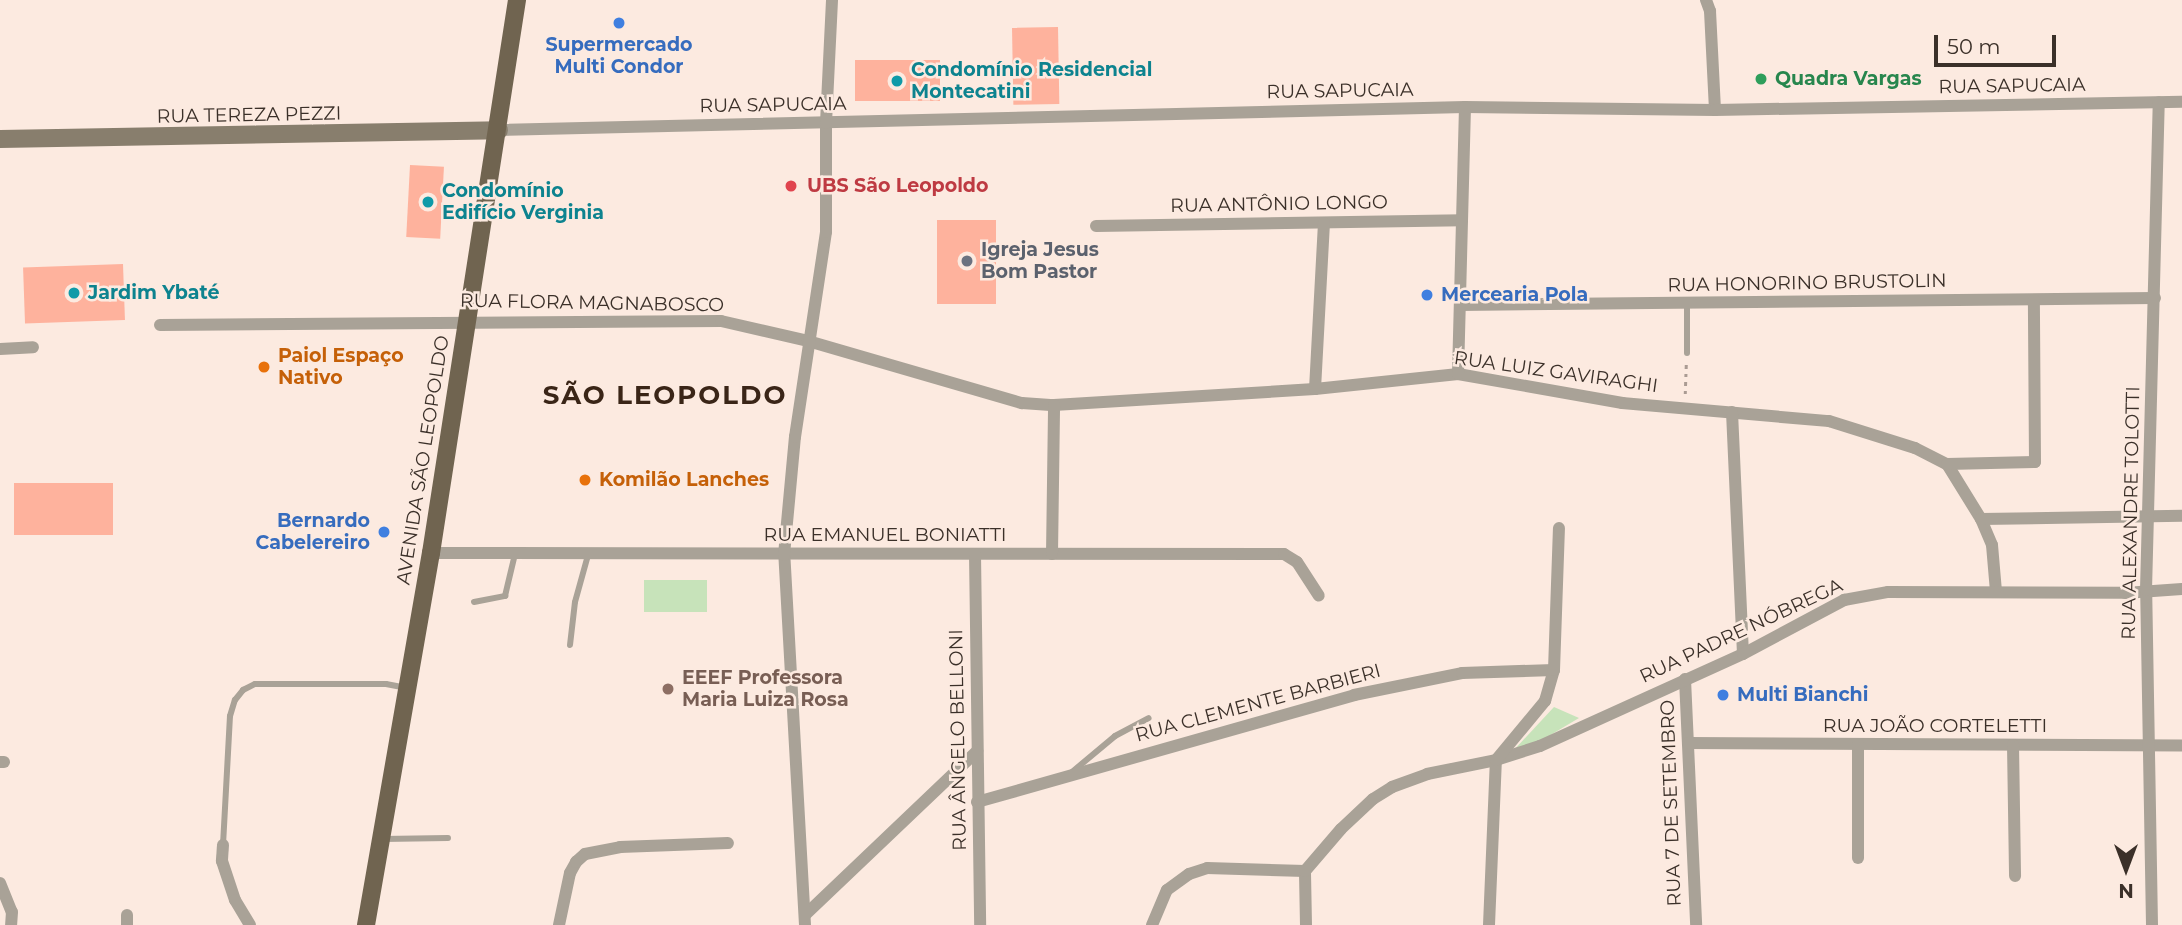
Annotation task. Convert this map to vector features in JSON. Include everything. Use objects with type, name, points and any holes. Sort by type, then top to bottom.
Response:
[{"type":"main road","name":"AVENIDA SÃO LEOPOLDO","points":[[366,925],[431,553],[466,321],[499,130],[517,0]]},
{"type":"street","points":[[805,920],[784,555],[808,341],[826,232],[826,122],[832,0]]},
{"type":"street","points":[[1706,0],[1710,10],[1715,110]]},
{"type":"street","name":"RUA ALEXANDRE TOLOTTI","points":[[2152,925],[2146,590],[2159,102]]},
{"type":"street","name":"RUA SAPUCAIA","points":[[499,130],[1465,107],[1715,110],[2182,102]]},
{"type":"street","points":[[1458,374],[1465,107]]},
{"type":"street","name":"RUA TEREZA PEZZI","points":[[0,139],[499,130]]},
{"type":"street","name":"RUA ANTÔNIO LONGO","points":[[1096,226],[1462,220]]},
{"type":"street","points":[[1315,389],[1324,223]]},
{"type":"street","name":"RUA HONORINO BRUSTOLIN","points":[[1460,305],[2155,298]]},
{"type":"street","points":[[1947,464],[2035,462],[2034,300]]},
{"type":"street","name":"RUA FLORA MAGNABOSCO","points":[[160,325],[721,321],[808,341],[1022,403],[1054,405]]},
{"type":"street","points":[[0,349],[33,346]]},
{"type":"street","name":"RUA LUIZ GAVIRAGHI","points":[[1054,405],[1315,389],[1458,374],[1592,399],[1829,421],[1894,441],[1947,464]]},
{"type":"street","points":[[1052,554],[1054,405]]},
{"type":"street","points":[[1732,412],[1743,654]]},
{"type":"street","points":[[1947,464],[1982,519],[1992,545],[1996,592]]},
{"type":"street","points":[[1982,519],[2182,516]]},
{"type":"street","points":[[1489,925],[1496,760],[1545,701],[1554,670],[1559,528]]},
{"type":"street","name":"RUA EMANUEL BONIATTI","points":[[431,553],[1284,554],[1297,562],[1319,596]]},
{"type":"street","name":"RUA ÂNGELO BELLONI","points":[[975,554],[980,925]]},
{"type":"street","name":"RUA PADRE NÓBREGA","points":[[1305,871],[1341,829],[1373,799],[1392,787],[1427,774],[1496,760],[1540,746],[1743,654],[1844,600],[1888,592],[2125,593],[2182,589]]},
{"type":"street","name":"RUA CLEMENTE BARBIERI","points":[[977,802],[1230,728],[1320,707],[1354,695],[1462,673],[1554,670]]},
{"type":"street","name":"RUA 7 DE SETEMBRO","points":[[1685,679],[1696,925]]},
{"type":"street","name":"RUA JOÃO CORTELETTI","points":[[1688,743],[2182,746]]},
{"type":"street","points":[[1858,745],[1858,858]]},
{"type":"street","points":[[2013,745],[2015,876]]},
{"type":"street","points":[[805,920],[977,751]]},
{"type":"street","points":[[559,925],[570,873],[584,854],[620,847],[727,843]]},
{"type":"street","points":[[223,845],[222,861],[235,900],[250,925]]},
{"type":"street","points":[[1152,925],[1167,890],[1189,874],[1207,868],[1305,871],[1306,925]]},
{"type":"street","points":[[0,883],[12,912],[12,925]]},
{"type":"lane","points":[[1687,303],[1687,353]]},
{"type":"lane","points":[[474,602],[505,596],[514,554]]},
{"type":"lane","points":[[570,645],[575,602],[588,555]]},
{"type":"lane","points":[[223,845],[230,716],[235,701],[243,690],[256,684],[386,684],[406,688]]},
{"type":"lane","points":[[1071,773],[1115,736],[1149,718]]},
{"type":"lane","points":[[381,839],[448,838]]},
{"type":"path","points":[[1684,408],[1687,353]]},
{"type":"green space","points":[[644,580],[707,580],[707,612],[644,612]]},
{"type":"green space","points":[[1554,707],[1579,718],[1532,746],[1513,751]]},
{"type":"building","points":[[1058,27],[1059,104],[1013,105],[1012,28]]},
{"type":"building","name":"Condomínio Residencial Montecatini","points":[[855,60],[940,60],[940,101],[855,101]]},
{"type":"building","name":"Condomínio Edifício Verginia","points":[[410,165],[444,167],[440,239],[406,237]]},
{"type":"building","name":"Igreja Jesus Bom Pastor","points":[[937,220],[996,220],[996,304],[937,304]]},
{"type":"building","name":"Jardim Ybaté","points":[[123,264],[125,320],[25,323],[23,267]]},
{"type":"building","points":[[14,483],[113,483],[113,535],[14,535]]},
{"type":"place","name":"Supermercado Multi Condor","points":[[619,23]]},
{"type":"place","name":"Quadra Vargas","points":[[1761,79]]},
{"type":"place","name":"Condomínio Residencial Montecatini","points":[[897,81]]},
{"type":"place","name":"UBS São Leopoldo","points":[[791,186]]},
{"type":"place","name":"Condomínio Edifício Verginia","points":[[428,202]]},
{"type":"place","name":"Igreja Jesus Bom Pastor","points":[[967,261]]},
{"type":"place","name":"Jardim Ybaté","points":[[74,293]]},
{"type":"place","name":"Mercearia Pola","points":[[1427,295]]},
{"type":"place","name":"Paiol Espaço Nativo","points":[[264,367]]},
{"type":"place","name":"Komilão Lanches","points":[[585,480]]},
{"type":"place","name":"Bernardo Cabelereiro","points":[[384,532]]},
{"type":"place","name":"EEEF Professora Maria Luiza Rosa","points":[[668,689]]},
{"type":"place","name":"Multi Bianchi","points":[[1723,695]]},
{"type":"district","name":"SÃO LEOPOLDO","points":[[665,396]]}]
